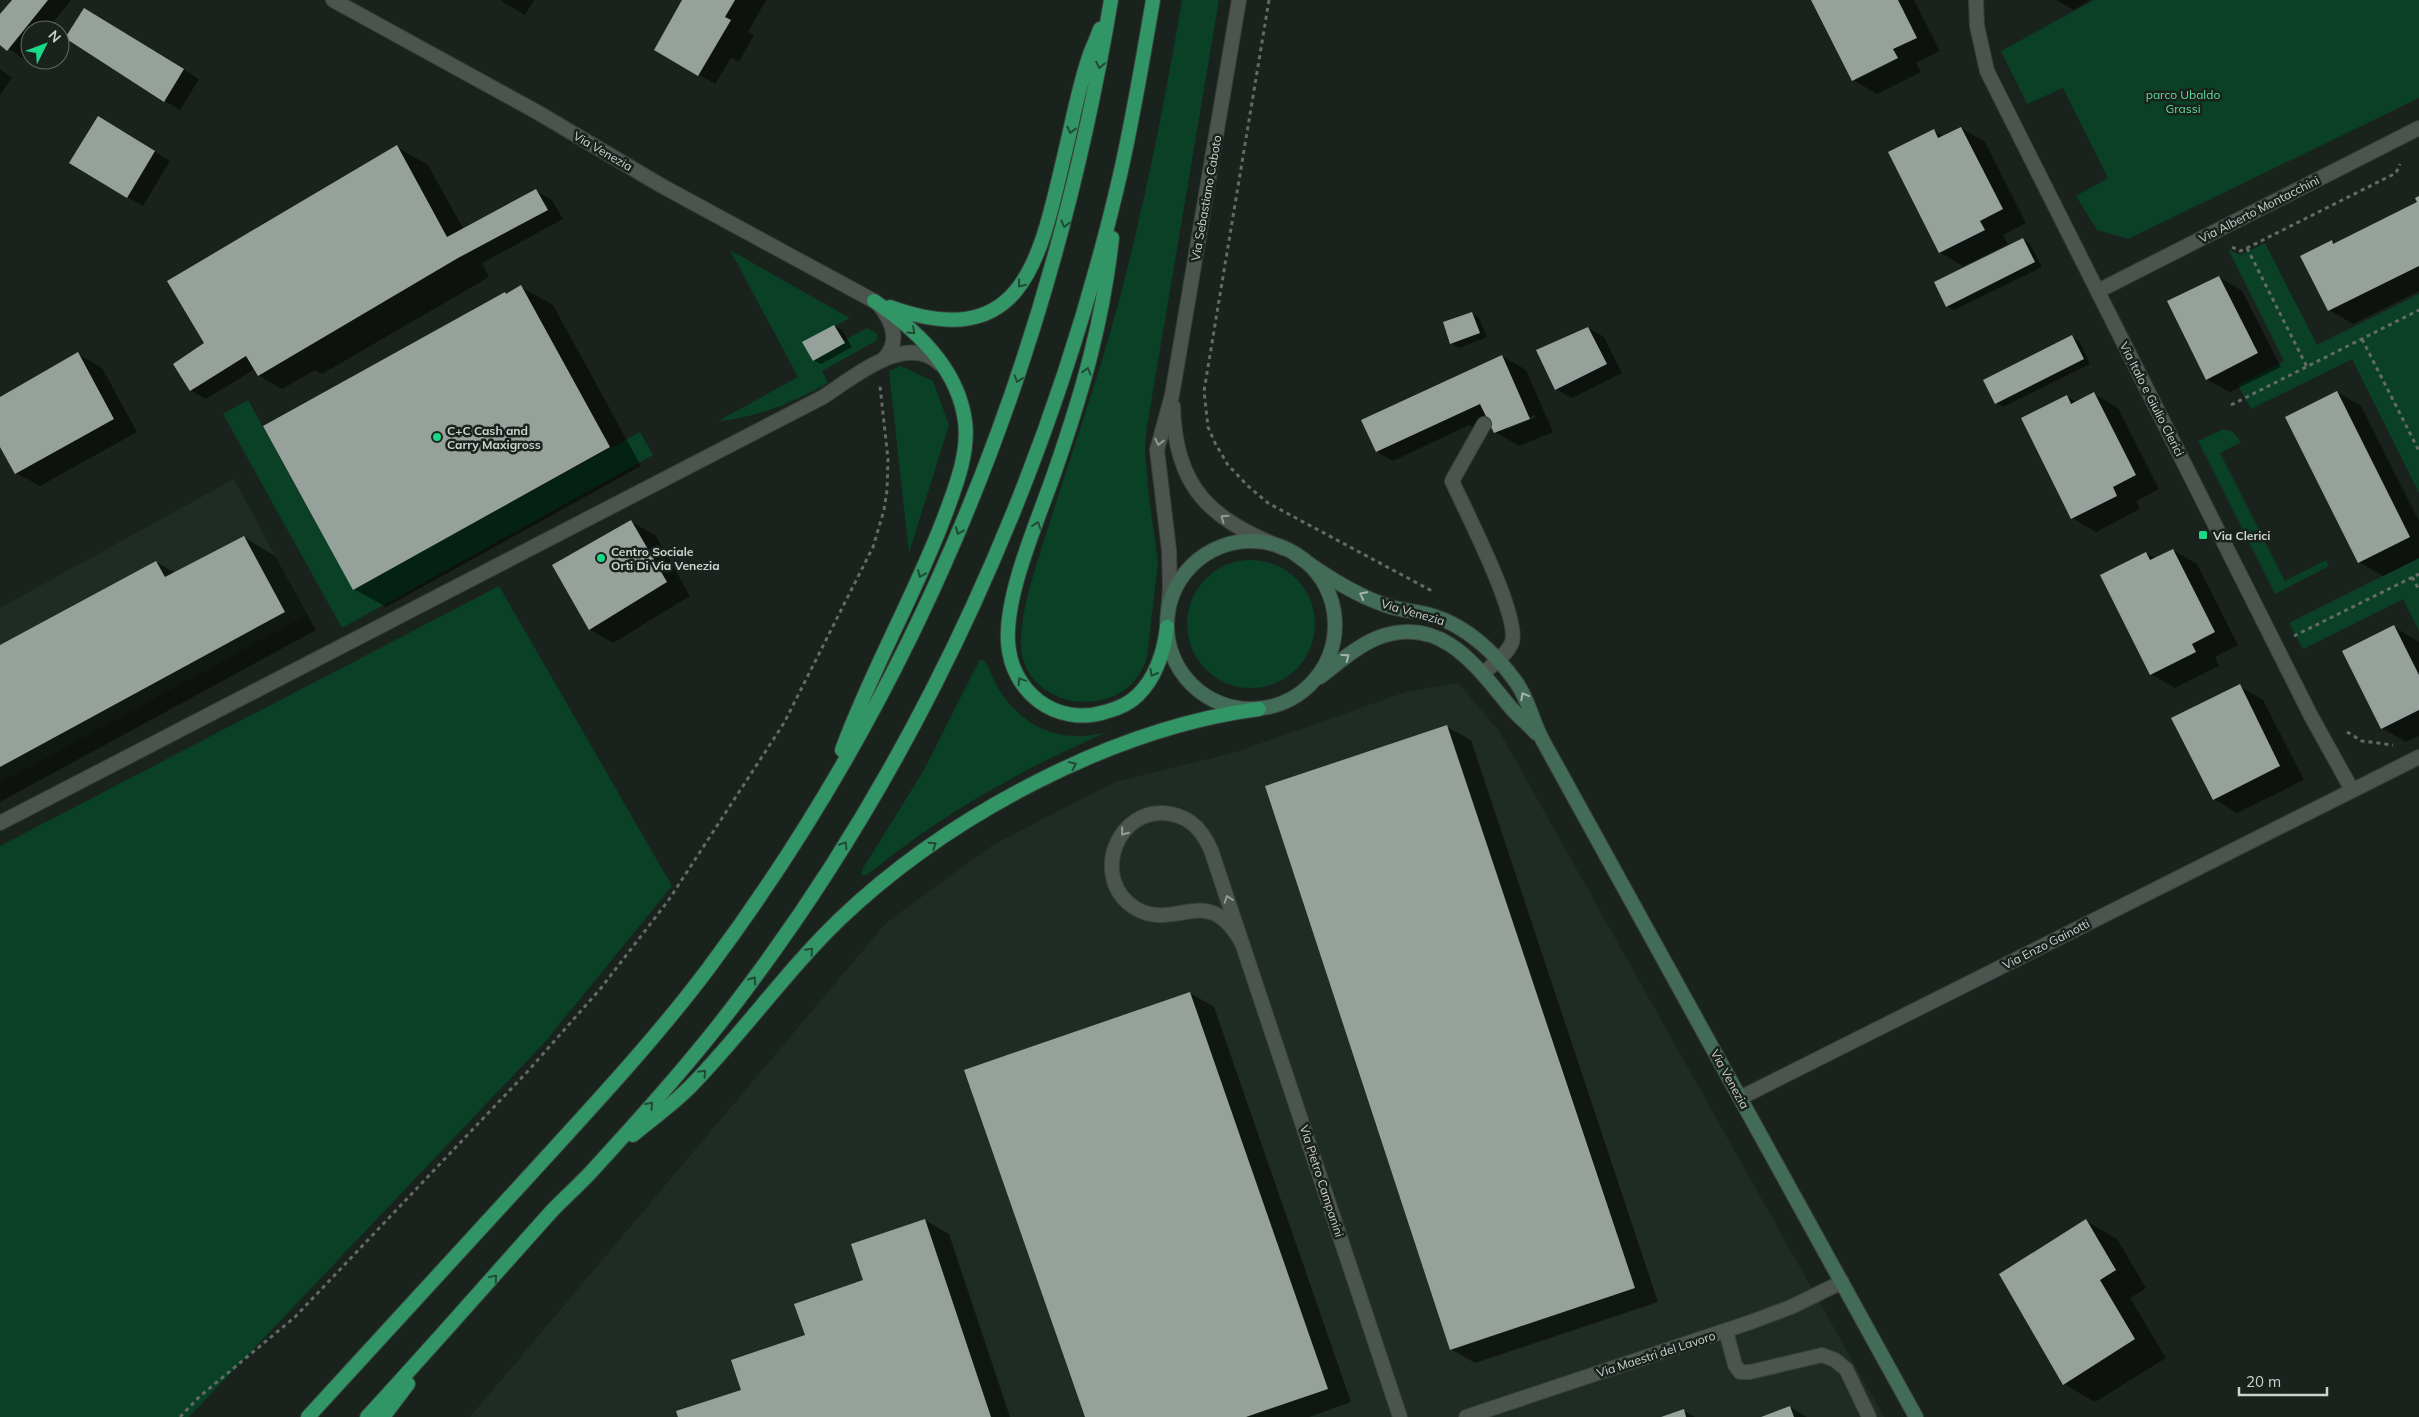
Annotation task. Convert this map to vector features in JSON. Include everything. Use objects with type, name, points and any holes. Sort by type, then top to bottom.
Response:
[{"type":"highway","points":[[874,300],[920,317],[954,321],[969,320],[994,310],[1022,282],[1032,266],[1045,233],[1084,74],[1110,0]]},
{"type":"highway","points":[[308,1417],[564,1138],[674,1011],[742,922],[827,791],[876,704],[933,590],[976,490],[1006,413],[1046,291],[1063,230],[1092,106],[1110,0]]},
{"type":"highway","points":[[1153,0],[1118,188],[1106,291],[1098,332],[1069,430],[1012,599],[1008,642],[1015,670],[1027,691],[1039,703],[1055,711],[1085,716],[1115,710],[1138,695],[1147,684],[1161,658],[1168,620]]},
{"type":"highway","points":[[367,1417],[477,1298],[553,1210],[588,1175],[709,1037],[784,937],[852,832],[940,674],[998,548],[1045,432],[1084,310],[1118,188]]},
{"type":"highway","points":[[827,791],[852,723],[915,588],[955,488],[964,452],[966,423],[959,395],[947,372],[924,342],[899,319],[874,300]]},
{"type":"highway","points":[[588,1175],[688,1089],[800,962],[840,920],[929,848],[1006,800],[1052,775],[1108,750],[1202,719],[1259,709]]},
{"type":"highway","points":[[382,1417],[477,1298]]},
{"type":"highway","points":[[296,1417],[385,1333]]},
{"type":"main road","name":"Via Venezia","points":[[1543,741],[1512,709],[1484,673],[1465,655],[1444,642],[1422,634],[1397,633],[1365,644],[1285,702],[1259,709],[1231,707],[1218,702],[1195,688],[1186,678],[1172,654],[1168,620],[1173,593],[1184,575],[1198,560],[1215,549],[1228,544],[1256,541],[1289,551],[1341,584],[1375,601],[1395,608],[1432,615],[1455,625],[1479,642],[1497,660],[1526,698],[1543,741],[1916,1417]]},
{"type":"main road","name":"Via Venezia","points":[[1289,551],[1316,573],[1330,597],[1334,610],[1335,624],[1330,652],[1318,676],[1308,687]]},
{"type":"street","name":"Via Venezia","points":[[333,0],[529,108],[662,186],[874,300]]},
{"type":"street","name":"Via Sebastiano Caboto","points":[[1168,620],[1170,588],[1169,550],[1157,450],[1172,395],[1239,0]]},
{"type":"street","name":"Via Italo e Giulio Clerici","points":[[1976,0],[1977,26],[1987,71],[2311,716],[2352,790]]},
{"type":"street","name":"Via Alberto Montacchini","points":[[2098,291],[2419,128]]},
{"type":"street","points":[[874,300],[884,311],[894,331],[890,351],[882,361]]},
{"type":"street","points":[[0,822],[823,397],[882,361],[899,354],[920,353],[936,360],[947,372]]},
{"type":"street","name":"Via Sebastiano Caboto","points":[[1172,395],[1173,419],[1180,457],[1194,488],[1210,507],[1231,523],[1289,551]]},
{"type":"street","points":[[1484,424],[1452,481],[1507,604],[1513,637],[1508,650],[1484,673]]},
{"type":"street","name":"Via Enzo Gainotti","points":[[1740,1098],[2419,757]]},
{"type":"street","name":"Via Pietro Campanini","points":[[1243,945],[1236,931],[1224,919],[1210,912],[1194,910],[1169,915],[1152,914],[1135,908],[1122,896],[1114,881],[1111,865],[1113,849],[1121,834],[1132,822],[1147,815],[1163,813],[1179,816],[1193,823],[1204,835],[1243,945],[1400,1417]]},
{"type":"street","name":"Via Maestri del Lavoro","points":[[1466,1417],[1726,1331],[1791,1307],[1842,1282]]},
{"type":"street","points":[[1726,1331],[1735,1365],[1740,1372],[1750,1372],[1822,1355],[1836,1360],[1846,1369],[1869,1417]]},
{"type":"path","points":[[1269,0],[1204,390],[1208,428],[1228,465],[1268,503],[1436,594]]},
{"type":"path","points":[[2228,245],[2240,251],[2247,248],[2396,173],[2402,158]]},
{"type":"path","points":[[2247,248],[2306,367]]},
{"type":"path","points":[[2231,405],[2419,310]]},
{"type":"path","points":[[2362,339],[2419,451]]},
{"type":"path","points":[[180,1417],[199,1397],[295,1317],[528,1070],[601,988],[668,901],[784,723],[873,547],[884,510],[887,490],[888,460],[880,382],[882,361]]},
{"type":"path","points":[[2292,637],[2419,574]]},
{"type":"path","points":[[2412,577],[2419,590]]},
{"type":"shaded area","points":[[234,479],[307,615],[0,783],[0,608]]},
{"type":"shaded area","points":[[1458,683],[1499,731],[1884,1417],[470,1417],[887,922],[993,845],[1115,782],[1233,753],[1406,692]]},
{"type":"green space","points":[[1182,0],[1219,0],[1147,427],[1145,446],[1148,489],[1158,563],[1147,657],[1136,679],[1118,694],[1097,701],[1074,701],[1053,694],[1035,681],[1024,662],[1021,637],[1022,624],[1034,572],[1101,364],[1126,274],[1157,138]]},
{"type":"green space","name":"parco Ubaldo Grassi","points":[[2094,0],[2419,0],[2419,98],[2128,239],[2097,230],[2076,196],[2108,178],[2063,88],[2027,104],[2001,51]]},
{"type":"green space","points":[[2265,243],[2317,345],[2419,294],[2419,493],[2352,359],[2251,409],[2238,385],[2284,361],[2228,249],[2240,255]]},
{"type":"green space","points":[[730,250],[850,318],[835,326],[843,341],[867,328],[878,334],[876,341],[822,371],[828,383],[815,390],[789,403],[761,413],[718,421],[798,377]]},
{"type":"green space","points":[[901,366],[933,381],[949,425],[909,553],[889,371]]},
{"type":"green space","points":[[248,400],[353,589],[640,432],[653,455],[342,628],[223,414]]},
{"type":"green space","points":[[2223,429],[2233,432],[2241,442],[2220,453],[2285,581],[2326,560],[2329,566],[2275,594],[2198,441]]},
{"type":"green space","points":[[2419,558],[2419,631],[2403,599],[2303,649],[2289,623]]},
{"type":"green space","points":[[1251,560],[1264,561],[1276,565],[1296,579],[1310,599],[1314,611],[1314,637],[1310,649],[1296,669],[1276,683],[1264,687],[1251,688],[1238,687],[1226,683],[1206,669],[1192,649],[1188,637],[1187,624],[1188,611],[1192,599],[1206,579],[1226,565],[1238,561]]},
{"type":"green space","points":[[499,586],[672,886],[545,1042],[189,1417],[0,1417],[0,846]]},
{"type":"green space","points":[[982,659],[1008,702],[1033,724],[1061,735],[1093,735],[1110,731],[1078,745],[983,794],[924,832],[867,875],[862,875],[862,870],[924,770],[979,661]]},
{"type":"building","points":[[12,0],[48,0],[32,20],[20,20],[20,35],[7,51],[0,45],[0,14]]},
{"type":"building","points":[[682,0],[735,0],[725,17],[731,20],[698,76],[654,50]]},
{"type":"building","points":[[1811,0],[1898,0],[1917,38],[1893,49],[1898,58],[1852,81]]},
{"type":"building","points":[[84,8],[184,69],[164,102],[70,41],[70,30]]},
{"type":"building","points":[[98,116],[155,151],[127,198],[69,163]]},
{"type":"building","points":[[1961,127],[2003,209],[1980,221],[1985,230],[1939,253],[1888,152],[1934,129],[1938,138]]},
{"type":"building","points":[[397,145],[447,237],[536,189],[548,210],[458,258],[258,376],[246,356],[190,391],[173,364],[204,343],[167,281]]},
{"type":"building","points":[[2419,196],[2419,266],[2328,311],[2300,256],[2332,240],[2333,244],[2417,202],[2415,198]]},
{"type":"building","points":[[2023,238],[2035,262],[1946,307],[1934,282]]},
{"type":"building","points":[[2219,276],[2258,353],[2206,380],[2167,301]]},
{"type":"building","name":"C+C Cash and Carry Maxigross","points":[[521,285],[610,447],[353,590],[263,426],[505,292],[506,294]]},
{"type":"building","points":[[1472,312],[1480,333],[1450,344],[1443,322]]},
{"type":"building","points":[[834,325],[845,343],[813,361],[802,342]]},
{"type":"building","points":[[1588,327],[1607,364],[1555,390],[1536,350]]},
{"type":"building","points":[[2072,335],[2084,359],[1995,404],[1983,380]]},
{"type":"building","points":[[78,352],[114,419],[15,474],[0,447],[0,397]]},
{"type":"building","points":[[1502,355],[1530,419],[1494,433],[1480,404],[1376,452],[1361,420]]},
{"type":"building","points":[[2337,391],[2410,537],[2358,563],[2285,417]]},
{"type":"building","points":[[2094,392],[2136,475],[2113,487],[2117,496],[2071,519],[2021,418],[2067,395],[2071,404]]},
{"type":"building","points":[[631,520],[667,582],[589,630],[552,565]]},
{"type":"building","points":[[244,536],[285,612],[0,767],[0,645],[156,561],[165,577]]},
{"type":"building","points":[[2173,549],[2215,632],[2192,644],[2196,652],[2150,675],[2100,575],[2146,552],[2150,560]]},
{"type":"building","points":[[2394,625],[2419,675],[2419,710],[2381,729],[2342,651]]},
{"type":"building","points":[[2240,684],[2280,766],[2213,800],[2171,718]]},
{"type":"building","points":[[1447,725],[1635,1288],[1450,1350],[1265,786]]},
{"type":"building","points":[[1190,992],[1328,1389],[1246,1417],[1085,1417],[964,1070]]},
{"type":"building","points":[[925,1219],[991,1417],[678,1417],[676,1411],[741,1390],[731,1360],[805,1335],[794,1304],[863,1280],[851,1244]]},
{"type":"building","points":[[2086,1219],[2116,1270],[2100,1280],[2135,1339],[2063,1385],[1999,1274]]},
{"type":"building","points":[[1790,1406],[1794,1417],[1761,1417]]},
{"type":"building","points":[[1684,1409],[1686,1417],[1661,1417]]},
{"type":"place","name":"C+C Cash and Carry Maxigross","points":[[437,437]]},
{"type":"place","name":"Via Clerici","points":[[2203,535]]},
{"type":"place","name":"Centro Sociale Orti Di Via Venezia","points":[[601,558]]}]
